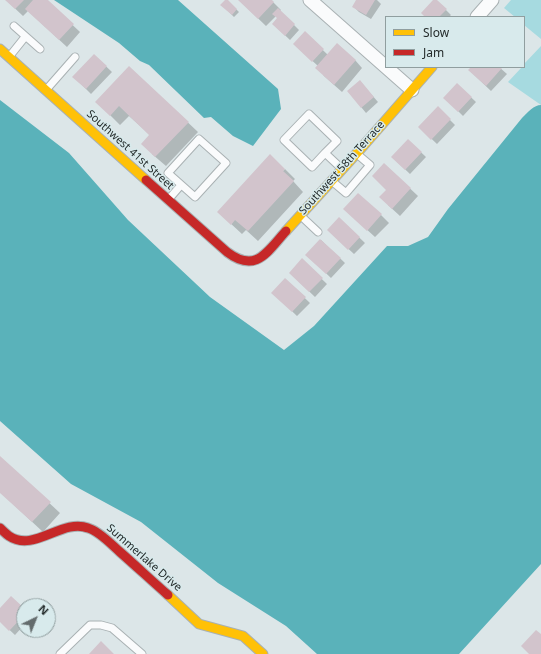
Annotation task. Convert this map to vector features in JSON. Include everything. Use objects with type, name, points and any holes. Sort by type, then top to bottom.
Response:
[{"type":"street","points":[[478,16],[492,0]]},
{"type":"street","points":[[313,1],[385,66]]},
{"type":"street","name":"Southwest 41st Street","points":[[0,49],[234,258],[248,263]]},
{"type":"street","points":[[388,68],[412,90]]},
{"type":"street","name":"Southwest 58th Terrace","points":[[248,263],[263,256],[331,180],[357,154],[431,68]]},
{"type":"street","name":"Summerlake Drive","points":[[0,528],[10,537],[23,541],[42,538],[61,529],[78,525],[90,528],[109,542],[199,624],[243,636],[263,654]]},
{"type":"lane","points":[[14,26],[40,49]]},
{"type":"lane","points":[[9,57],[25,37]]},
{"type":"lane","points":[[45,90],[75,56]]},
{"type":"lane","points":[[309,114],[337,141],[325,153],[312,167],[284,140],[309,114]]},
{"type":"lane","points":[[199,139],[226,163],[195,197],[181,185],[168,172],[199,139]]},
{"type":"lane","points":[[325,153],[342,169]]},
{"type":"lane","points":[[331,180],[346,193],[370,165],[357,154]]},
{"type":"lane","points":[[168,200],[181,185]]},
{"type":"lane","points":[[300,215],[318,232]]},
{"type":"lane","points":[[60,654],[90,625],[101,625],[112,628],[142,654]]},
{"type":"shaded area","points":[[54,0],[178,0],[278,89],[281,109],[253,146],[233,136],[211,117],[204,118],[149,65],[140,61],[119,43]]},
{"type":"shaded area","points":[[511,0],[541,0],[541,39],[525,26],[525,16],[514,16],[504,8]]},
{"type":"shaded area","points":[[541,46],[541,105],[508,82],[521,68],[525,68],[525,63]]},
{"type":"shaded area","points":[[0,100],[69,153],[128,220],[210,297],[284,350],[314,326],[387,246],[408,246],[428,237],[448,209],[522,118],[533,108],[541,105],[541,564],[459,654],[317,654],[286,626],[218,583],[141,522],[71,484],[0,421]]},
{"type":"building","points":[[5,0],[24,0],[15,9]]},
{"type":"building","points":[[33,0],[48,0],[74,24],[59,40],[25,9]]},
{"type":"building","points":[[225,0],[228,0],[237,9],[232,15],[220,5]]},
{"type":"building","points":[[238,0],[272,0],[274,2],[258,19]]},
{"type":"building","points":[[356,0],[375,0],[366,15],[352,7]]},
{"type":"building","points":[[433,0],[437,0],[447,9],[440,16],[424,16],[421,13]]},
{"type":"building","points":[[278,8],[295,24],[285,36],[272,24],[277,18],[272,14]]},
{"type":"building","points":[[305,31],[324,49],[312,62],[293,44]]},
{"type":"building","points":[[337,43],[356,60],[334,85],[315,68]]},
{"type":"building","points":[[94,54],[107,66],[86,89],[72,77]]},
{"type":"building","points":[[129,66],[189,122],[155,157],[141,144],[149,135],[119,106],[110,116],[95,102]]},
{"type":"building","points":[[470,68],[502,68],[486,86],[468,70]]},
{"type":"building","points":[[360,80],[374,97],[361,108],[347,91]]},
{"type":"building","points":[[457,83],[472,97],[458,112],[443,98]]},
{"type":"building","points":[[438,106],[451,119],[431,140],[418,127]]},
{"type":"building","points":[[408,139],[422,152],[405,170],[391,157]]},
{"type":"building","points":[[270,154],[285,169],[283,171],[294,181],[248,231],[235,220],[231,225],[217,212]]},
{"type":"building","points":[[384,163],[411,188],[392,209],[379,197],[386,190],[372,176]]},
{"type":"building","points":[[358,193],[382,214],[367,231],[343,209]]},
{"type":"building","points":[[339,217],[360,237],[348,250],[327,230]]},
{"type":"building","points":[[320,239],[341,258],[326,274],[305,255]]},
{"type":"building","points":[[302,258],[323,278],[309,292],[289,273]]},
{"type":"building","points":[[285,278],[306,297],[292,312],[271,293]]},
{"type":"building","points":[[0,456],[51,502],[32,522],[0,493]]},
{"type":"building","points":[[11,596],[16,601],[16,624],[9,631],[0,622],[0,608]]},
{"type":"building","points":[[536,630],[541,634],[541,654],[529,654],[521,646]]},
{"type":"building","points":[[101,641],[114,654],[89,654]]},
{"type":"traffic: slow","points":[[0,49],[146,180]]},
{"type":"traffic: slow","points":[[286,231],[431,68]]},
{"type":"traffic: slow","points":[[168,595],[199,624],[243,636],[263,654]]},
{"type":"traffic: jam","points":[[146,180],[227,252],[237,258],[246,261],[253,261],[260,258],[267,253],[286,231]]},
{"type":"traffic: jam","points":[[0,528],[9,536],[19,540],[28,541],[68,527],[78,526],[88,528],[105,538],[168,595]]}]
